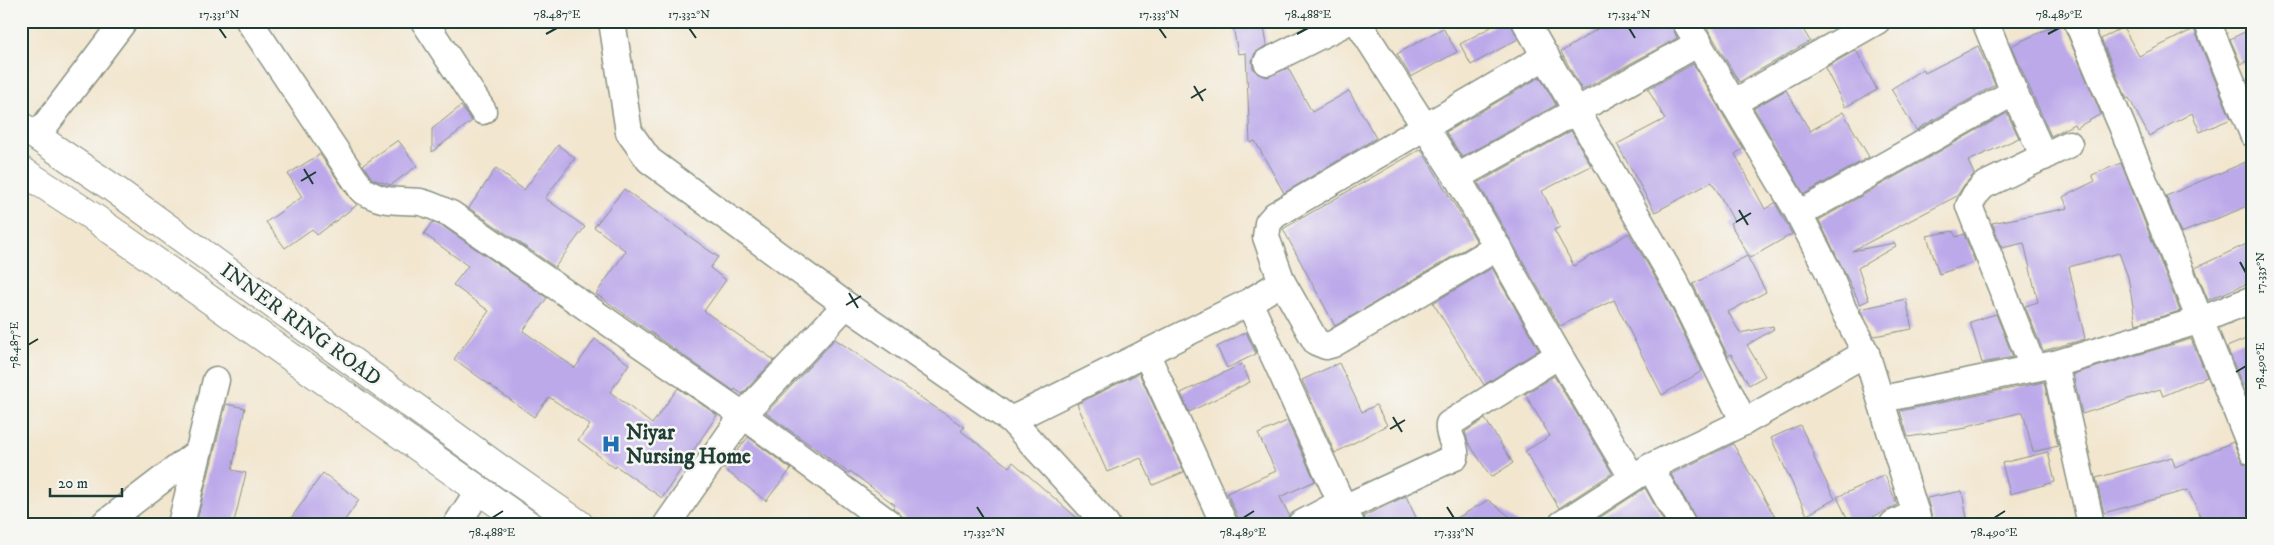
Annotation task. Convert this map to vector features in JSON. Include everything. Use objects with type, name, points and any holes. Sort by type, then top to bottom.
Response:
[{"type":"highway","name":"INNER RING ROAD","points":[[29,131],[110,186],[579,524]]},
{"type":"highway","name":"INNER RING ROAD","points":[[25,179],[90,215],[527,524]]},
{"type":"street","points":[[29,131],[124,21]]},
{"type":"street","points":[[249,21],[362,190],[376,198],[392,203],[422,202],[451,214],[744,415],[890,524]]},
{"type":"street","points":[[424,21],[483,111]]},
{"type":"street","points":[[1267,62],[1349,21]]},
{"type":"street","points":[[1357,21],[1458,177],[1558,355],[1641,472],[1682,524]]},
{"type":"street","points":[[1525,21],[1675,282],[1744,422]]},
{"type":"street","points":[[1685,21],[1799,214],[1866,353],[1882,399],[1910,520]]},
{"type":"street","points":[[1733,103],[1877,21]]},
{"type":"street","points":[[1985,21],[2014,92],[2044,157]]},
{"type":"street","points":[[2077,21],[2122,126],[2253,452]]},
{"type":"street","points":[[2207,21],[2253,134]]},
{"type":"street","points":[[613,24],[629,132],[649,160],[846,305],[1011,420],[1106,524]]},
{"type":"street","points":[[1458,177],[1699,43]]},
{"type":"street","points":[[1498,247],[1333,344],[1326,346],[1316,342],[1282,282],[1266,237],[1268,223],[1275,215],[1546,56]]},
{"type":"street","points":[[1799,214],[2014,92]]},
{"type":"street","points":[[2069,144],[1983,186],[1975,194],[1969,206],[2044,366],[2091,524]]},
{"type":"street","points":[[1011,420],[1249,302],[1282,282]]},
{"type":"street","points":[[1882,399],[2044,366],[2201,320],[2253,299]]},
{"type":"street","points":[[1249,302],[1346,511]]},
{"type":"street","points":[[667,524],[744,415],[846,305]]},
{"type":"street","points":[[1146,353],[1224,524]]},
{"type":"street","points":[[1562,524],[1641,472],[1744,422],[1866,353]]},
{"type":"street","points":[[1300,524],[1346,511],[1455,457],[1456,452],[1448,432],[1449,424],[1558,355]]},
{"type":"street","points":[[181,524],[216,380]]},
{"type":"street","points":[[104,524],[198,452]]},
{"type":"street","points":[[456,524],[480,490]]},
{"type":"building","points":[[1232,21],[1263,21],[1267,45],[1255,53],[1252,61],[1253,68],[1258,74],[1267,77],[1288,68],[1312,112],[1349,91],[1376,138],[1284,193],[1255,141],[1250,143],[1246,53],[1238,54]]},
{"type":"building","points":[[1502,21],[1510,21],[1518,39],[1471,65],[1460,44]]},
{"type":"building","points":[[1610,21],[1670,21],[1677,38],[1582,90],[1561,52]]},
{"type":"building","points":[[1703,21],[1798,21],[1810,41],[1739,82]]},
{"type":"building","points":[[2062,22],[2101,114],[2076,128],[2074,124],[2051,136],[2011,46]]},
{"type":"building","points":[[2123,27],[2139,56],[2194,29],[2231,119],[2200,132],[2192,113],[2149,136],[2129,98],[2127,99],[2101,39]]},
{"type":"building","points":[[1443,28],[1457,52],[1411,77],[1397,54]]},
{"type":"building","points":[[2253,28],[2253,58],[2241,64],[2230,39]]},
{"type":"building","points":[[1978,46],[1995,85],[1916,130],[1891,89],[1923,69],[1925,73]]},
{"type":"building","points":[[1856,50],[1877,90],[1845,107],[1825,68]]},
{"type":"building","points":[[1693,64],[1743,149],[1735,154],[1765,209],[1775,203],[1792,234],[1750,258],[1730,223],[1734,221],[1712,182],[1655,212],[1617,144],[1665,119],[1648,89]]},
{"type":"building","points":[[1540,77],[1556,105],[1462,157],[1446,132]]},
{"type":"building","points":[[1786,90],[1810,131],[1843,112],[1869,157],[1804,194],[1754,108]]},
{"type":"building","points":[[461,106],[472,121],[432,152],[432,129]]},
{"type":"building","points":[[2007,113],[2019,138],[1968,161],[1974,174],[1957,196],[1852,251],[1894,243],[1896,246],[1858,268],[1869,300],[1860,304],[1819,220]]},
{"type":"building","points":[[1571,131],[1591,166],[1542,191],[1560,227],[1554,230],[1574,266],[1629,233],[1662,289],[1702,371],[1662,395],[1614,300],[1560,326],[1478,183]]},
{"type":"building","points":[[398,140],[417,166],[391,185],[372,179],[363,165]]},
{"type":"building","points":[[558,145],[575,158],[545,198],[585,227],[555,267],[469,208],[496,168],[524,190]]},
{"type":"building","points":[[1421,149],[1477,242],[1335,326],[1283,229]]},
{"type":"building","points":[[320,154],[350,198],[357,205],[317,235],[312,229],[285,248],[266,222],[302,197],[288,174]]},
{"type":"building","points":[[2253,159],[2253,204],[2181,233],[2166,196]]},
{"type":"building","points":[[2121,163],[2180,311],[2136,324],[2128,277],[2119,253],[2069,267],[2085,339],[2043,351],[2025,306],[2038,302],[2024,243],[2002,248],[1992,223],[2068,208],[2063,197],[2095,181],[2092,175]]},
{"type":"building","points":[[624,189],[718,257],[710,268],[726,280],[704,311],[774,360],[742,394],[735,389],[734,391],[596,294],[626,251],[594,227]]},
{"type":"building","points":[[432,222],[444,227],[547,298],[523,331],[575,368],[595,339],[629,364],[610,392],[652,424],[678,388],[717,415],[662,498],[616,466],[615,468],[578,440],[590,425],[549,397],[534,417],[454,359],[489,311],[453,285],[468,266],[424,234]]},
{"type":"building","points":[[1953,231],[1956,237],[1964,234],[1975,262],[1939,274],[1927,236]]},
{"type":"building","points":[[2253,241],[2253,281],[2208,300],[2195,268]]},
{"type":"building","points":[[1747,256],[1766,292],[1728,312],[1740,333],[1773,326],[1774,329],[1747,345],[1765,376],[1749,385],[1731,354],[1728,356],[1693,284]]},
{"type":"building","points":[[1492,268],[1539,350],[1484,385],[1433,303]]},
{"type":"building","points":[[1906,299],[1912,329],[1874,336],[1860,309]]},
{"type":"building","points":[[1996,314],[2013,357],[1982,363],[1970,322]]},
{"type":"building","points":[[1246,332],[1256,354],[1227,368],[1217,347]]},
{"type":"building","points":[[2253,336],[2253,411],[2227,347]]},
{"type":"building","points":[[835,339],[964,427],[961,431],[1009,467],[1013,462],[1084,524],[911,524],[893,508],[895,505],[850,471],[849,473],[766,413]]},
{"type":"building","points":[[2191,339],[2207,377],[2163,396],[2160,389],[2082,414],[2073,374]]},
{"type":"building","points":[[1339,363],[1362,412],[1376,405],[1387,425],[1335,453],[1302,380]]},
{"type":"building","points":[[1242,364],[1250,382],[1189,412],[1181,393]]},
{"type":"building","points":[[1139,373],[1184,472],[1153,485],[1141,458],[1107,472],[1077,404]]},
{"type":"building","points":[[1554,376],[1612,473],[1559,508],[1525,451],[1550,436],[1525,394]]},
{"type":"building","points":[[2044,382],[2058,446],[2033,452],[2023,412],[1967,426],[1967,428],[1908,437],[1900,411]]},
{"type":"building","points":[[226,404],[245,408],[232,470],[246,473],[236,514],[233,524],[196,524]]},
{"type":"building","points":[[1485,419],[1513,463],[1491,477],[1468,442],[1465,432]]},
{"type":"building","points":[[1287,421],[1315,481],[1280,497],[1289,515],[1286,524],[1241,524],[1227,493],[1276,471],[1258,434]]},
{"type":"building","points":[[1800,425],[1815,456],[1813,456],[1835,499],[1807,515],[1771,438]]},
{"type":"building","points":[[748,437],[791,469],[766,501],[724,469]]},
{"type":"building","points":[[2233,442],[2243,463],[2253,467],[2253,524],[2204,524],[2188,490],[2104,513],[2096,478],[2172,457],[2175,467]]},
{"type":"building","points":[[1733,444],[1779,524],[1697,524],[1671,474]]},
{"type":"building","points":[[2048,452],[2055,482],[2010,494],[2002,463]]},
{"type":"building","points":[[323,473],[359,500],[342,524],[287,524]]},
{"type":"building","points":[[1885,475],[1897,505],[1859,524],[1850,524],[1837,497]]},
{"type":"building","points":[[1645,488],[1665,524],[1590,524]]},
{"type":"building","points":[[1962,491],[1968,524],[1934,524],[1927,498]]},
{"type":"building","points":[[1406,496],[1419,524],[1366,524],[1364,516]]},
{"type":"building","points":[[1488,500],[1520,524],[1447,524]]},
{"type":"place","name":"Niyar Nursing Home","points":[[611,444]]}]
